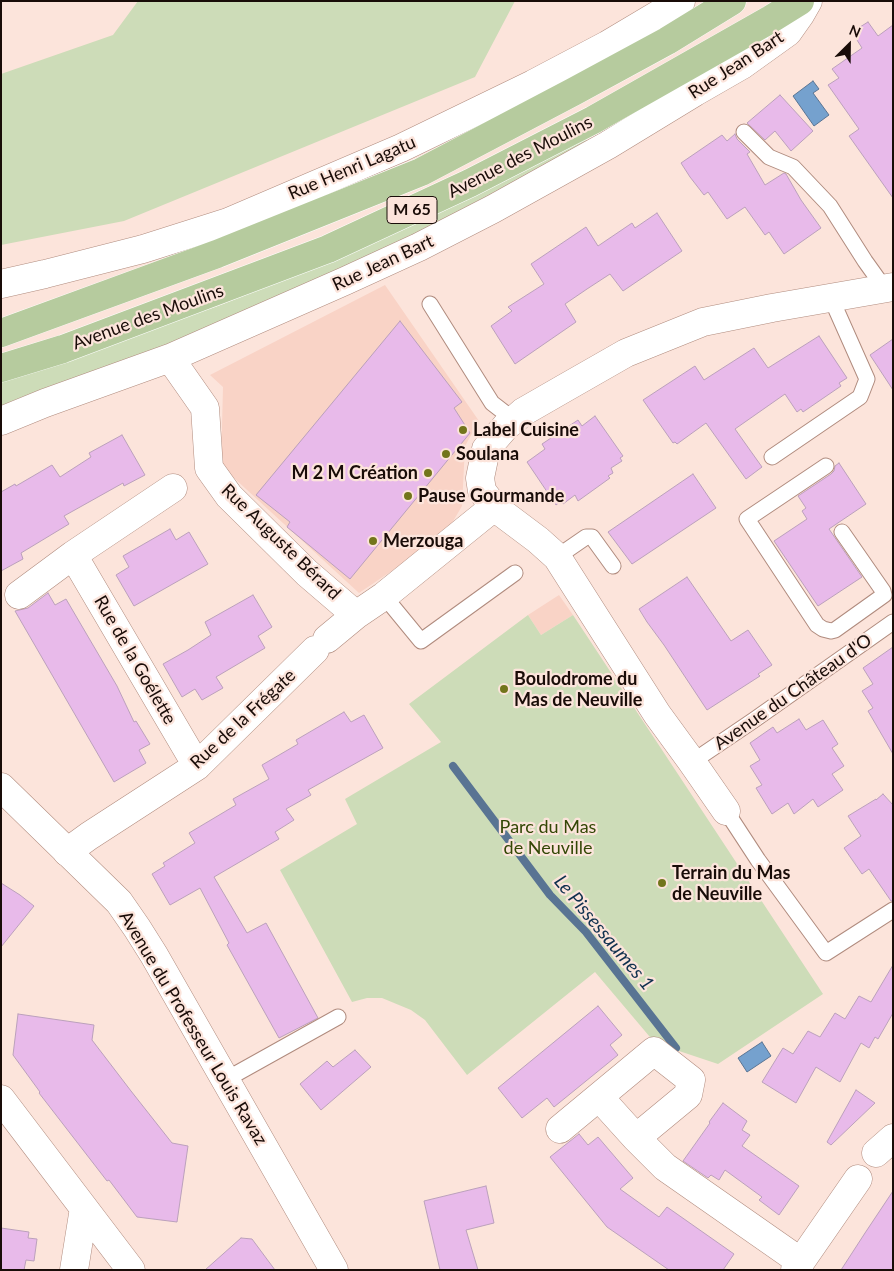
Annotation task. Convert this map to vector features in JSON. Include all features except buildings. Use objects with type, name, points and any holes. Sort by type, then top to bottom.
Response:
[{"type":"main road","name":"Avenue des Moulins","points":[[1,333],[217,254],[421,172],[667,41],[732,1]]},
{"type":"main road","name":"Avenue des Moulins","points":[[1,368],[63,349],[328,249],[470,183],[584,124],[707,56],[800,1]]},
{"type":"street","name":"Rue Henri Lagatu","points":[[1,284],[143,249],[237,218],[401,148],[516,93],[607,45],[681,1]]},
{"type":"street","name":"Rue Jean Bart","points":[[1,421],[170,358],[419,247],[608,145],[742,65],[788,32],[808,1]]},
{"type":"street","points":[[726,811],[657,714],[557,557],[538,540],[494,507],[482,491],[480,478],[486,448],[506,426],[523,412],[626,353],[702,322],[889,288]]},
{"type":"street","name":"Rue Auguste Bérard","points":[[170,358],[205,408],[209,468],[229,496],[307,573],[356,615]]},
{"type":"street","points":[[19,595],[73,555],[173,488]]},
{"type":"street","name":"Rue Auguste Bérard","points":[[321,644],[494,507]]},
{"type":"street","name":"Rue de la Goélette","points":[[73,555],[197,766]]},
{"type":"street","name":"Rue de la Frégate","points":[[67,852],[197,766],[321,644]]},
{"type":"street","name":"Avenue du Professeur Louis Ravaz","points":[[1,787],[119,902],[137,928],[334,1270]]},
{"type":"street","points":[[560,1129],[654,1051],[691,1080],[688,1095],[636,1138]]},
{"type":"street","points":[[599,1096],[665,1167],[798,1266],[858,1180]]},
{"type":"street","points":[[1,1098],[130,1270]]},
{"type":"street","points":[[74,1270],[84,1208]]},
{"type":"lane","points":[[744,132],[768,157],[793,167],[830,206],[864,260],[889,288]]},
{"type":"lane","points":[[772,457],[860,397],[866,379],[831,298]]},
{"type":"lane","points":[[430,304],[492,403],[514,420]]},
{"type":"lane","points":[[826,466],[747,519],[817,625],[831,631],[884,595],[842,532]]},
{"type":"lane","points":[[557,557],[586,537],[592,537],[613,566]]},
{"type":"lane","points":[[384,596],[420,640],[515,573]]},
{"type":"lane","points":[[866,607],[888,626]]},
{"type":"lane","name":"Avenue du Château d'O","points":[[692,762],[888,626]]},
{"type":"lane","points":[[726,811],[758,860],[826,953],[893,910]]},
{"type":"lane","points":[[225,1080],[338,1017]]},
{"type":"shaded area","points":[[385,285],[479,421],[465,446],[462,506],[445,535],[359,593],[221,466],[223,387],[210,375]]},
{"type":"shaded area","points":[[559,595],[573,615],[541,635],[528,615]]},
{"type":"green space","points":[[138,1],[515,1],[475,77],[124,221],[1,245],[1,74],[113,35]]},
{"type":"green space","points":[[586,140],[590,143],[342,274],[1,411],[1,377],[218,306],[333,260],[476,194]]},
{"type":"green space","name":"Parc du Mas de Neuville","points":[[528,615],[541,635],[573,615],[823,994],[718,1064],[655,1043],[595,972],[467,1075],[425,1020],[411,1010],[382,998],[367,998],[352,1002],[280,870],[357,824],[345,799],[441,742],[409,704]]},
{"type":"water","points":[[813,81],[819,89],[813,93],[829,115],[814,126],[793,96]]},
{"type":"water","points":[[762,1042],[771,1056],[747,1072],[738,1058]]},
{"type":"waterway","name":"Le Pissessaumes 1","points":[[453,766],[550,895],[586,932],[676,1048]]},
{"type":"place","name":"Label Cuisine","points":[[463,430]]},
{"type":"place","name":"Soulana","points":[[446,454]]},
{"type":"place","name":"M 2 M Création","points":[[428,473]]},
{"type":"place","name":"Pause Gourmande","points":[[408,496]]},
{"type":"place","name":"Merzouga","points":[[373,541]]},
{"type":"place","name":"Boulodrome du Mas de Neuville","points":[[504,689]]},
{"type":"place","name":"Terrain du Mas de Neuville","points":[[662,883]]}]
